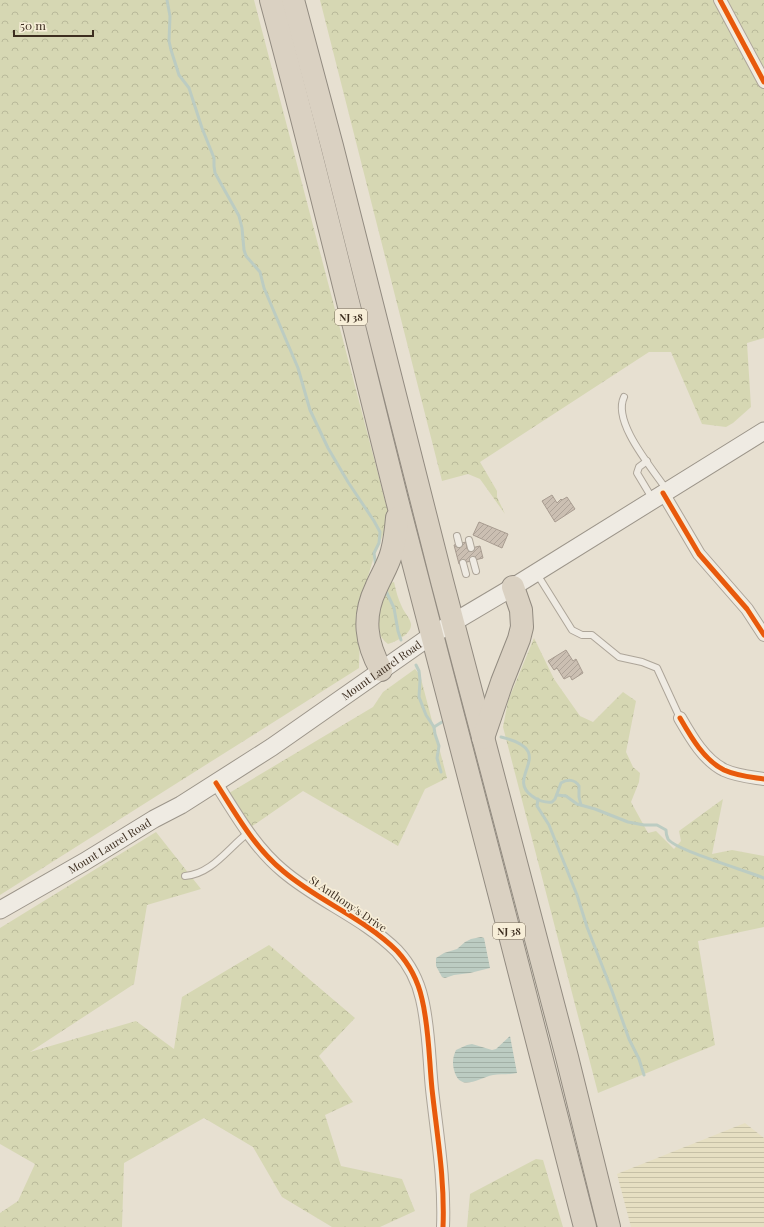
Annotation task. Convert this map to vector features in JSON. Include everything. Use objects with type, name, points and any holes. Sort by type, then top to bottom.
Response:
[{"type":"highway","name":"NJ 38","points":[[271,0],[316,171],[351,319],[398,505],[585,1227]]},
{"type":"highway","name":"NJ 38","points":[[293,0],[332,146],[483,738],[567,1057],[609,1227]]},
{"type":"highway","points":[[381,670],[371,648],[367,631],[367,617],[370,602],[392,552],[395,539],[398,505]]},
{"type":"highway","points":[[483,738],[522,627],[521,610],[513,587]]},
{"type":"main road","name":"Mount Laurel Road","points":[[0,910],[84,862],[154,819],[181,805],[272,747],[432,635],[513,587],[764,431]]},
{"type":"street","points":[[720,0],[764,82]]},
{"type":"street","points":[[661,494],[699,554],[741,601],[762,628]]},
{"type":"street","points":[[680,718],[709,760],[730,772],[764,779]]},
{"type":"street","name":"St Anthony's Drive","points":[[216,783],[248,833],[270,859],[284,872],[384,940],[397,952],[408,966],[422,999],[428,1037],[440,1158],[443,1199],[443,1227]]},
{"type":"lane","points":[[624,397],[621,410],[628,433],[647,461],[661,494]]},
{"type":"lane","points":[[647,461],[639,467],[637,473],[661,494]]},
{"type":"lane","points":[[457,536],[459,544]]},
{"type":"lane","points":[[469,540],[471,548]]},
{"type":"lane","points":[[473,560],[476,571]]},
{"type":"lane","points":[[463,563],[466,574]]},
{"type":"lane","points":[[536,572],[572,630],[582,635],[592,635],[619,657],[642,662],[657,668],[680,718]]},
{"type":"lane","points":[[186,876],[192,875],[209,867],[248,833]]},
{"type":"shaded area","points":[[481,937],[484,938],[490,968],[445,978],[442,977],[436,966],[436,958],[444,953],[457,949],[471,939]]},
{"type":"shaded area","points":[[510,1036],[517,1073],[493,1075],[470,1082],[461,1081],[457,1077],[453,1062],[456,1050],[472,1044],[492,1050],[496,1049]]},
{"type":"shaded area","points":[[745,1123],[764,1138],[764,1227],[631,1227],[617,1174]]},
{"type":"green space","points":[[0,0],[254,0],[388,512],[386,527],[373,560],[361,599],[359,668],[0,895]]},
{"type":"green space","points":[[320,0],[764,0],[764,338],[747,343],[751,407],[733,423],[726,427],[702,424],[671,352],[649,352],[480,462],[497,491],[497,497],[505,514],[480,479],[468,474],[442,481]]},
{"type":"green space","points":[[394,582],[399,601],[411,624],[411,628],[399,639],[388,644],[382,638],[378,630],[377,623],[383,598],[390,583]]},
{"type":"green space","points":[[534,638],[554,679],[580,716],[593,722],[623,692],[636,701],[626,752],[633,767],[640,773],[639,782],[631,802],[648,833],[656,831],[674,849],[681,841],[679,831],[723,799],[712,854],[732,850],[764,856],[764,927],[698,941],[715,1045],[598,1093],[503,727],[508,701]]},
{"type":"green space","points":[[415,669],[420,675],[447,778],[425,789],[398,846],[303,791],[241,834],[219,799],[373,707],[383,692]]},
{"type":"green space","points":[[156,832],[201,889],[147,905],[134,984],[30,1052],[136,1021],[174,1049],[182,997],[269,945],[355,1018],[319,1056],[353,1102],[325,1115],[341,1166],[402,1179],[415,1211],[380,1227],[332,1227],[282,1197],[253,1147],[204,1118],[124,1163],[122,1227],[0,1227],[0,1213],[18,1201],[35,1164],[0,1144],[0,928]]},
{"type":"green space","points":[[536,1159],[543,1160],[563,1227],[467,1227],[470,1194]]},
{"type":"building","points":[[552,495],[557,503],[561,499],[562,500],[567,497],[575,509],[555,522],[542,501]]},
{"type":"building","points":[[479,522],[508,534],[502,548],[473,535]]},
{"type":"building","points":[[466,542],[467,549],[480,546],[483,558],[459,564],[454,545]]},
{"type":"building","points":[[566,650],[573,661],[576,659],[583,673],[572,680],[570,676],[564,679],[557,668],[554,670],[548,661]]},
{"type":"waterway","points":[[167,0],[170,16],[169,41],[171,50],[179,75],[189,88],[202,128],[214,158],[215,173],[239,216],[246,256],[260,272],[264,288],[298,368],[310,410],[328,448],[380,532],[379,543],[374,553],[376,567]]},
{"type":"waterway","points":[[385,589],[394,608],[401,640]]},
{"type":"waterway","points":[[416,665],[419,671],[420,680],[419,697],[426,715],[434,727],[439,746],[437,758],[441,772]]},
{"type":"waterway","points":[[434,727],[442,722]]},
{"type":"waterway","points":[[501,737],[518,743],[527,749],[529,757],[524,781],[525,789],[532,796],[541,801],[552,802],[555,799],[561,783],[571,780],[579,786],[581,805]]},
{"type":"waterway","points":[[557,795],[566,796],[577,804],[595,809],[628,822],[644,825],[657,825],[666,830],[668,839],[673,844],[712,860],[764,878]]},
{"type":"waterway","points":[[538,799],[537,806],[549,825],[577,895],[587,927],[644,1075]]},
{"type":"cycle path","points":[[720,0],[764,82]]},
{"type":"cycle path","points":[[663,493],[699,554],[747,609],[764,635]]},
{"type":"cycle path","points":[[680,718],[704,754],[717,766],[734,774],[764,779]]},
{"type":"cycle path","points":[[216,783],[246,830],[273,862],[311,892],[356,919],[384,939],[397,951],[409,967],[422,999],[427,1032],[442,1175],[443,1227]]}]
